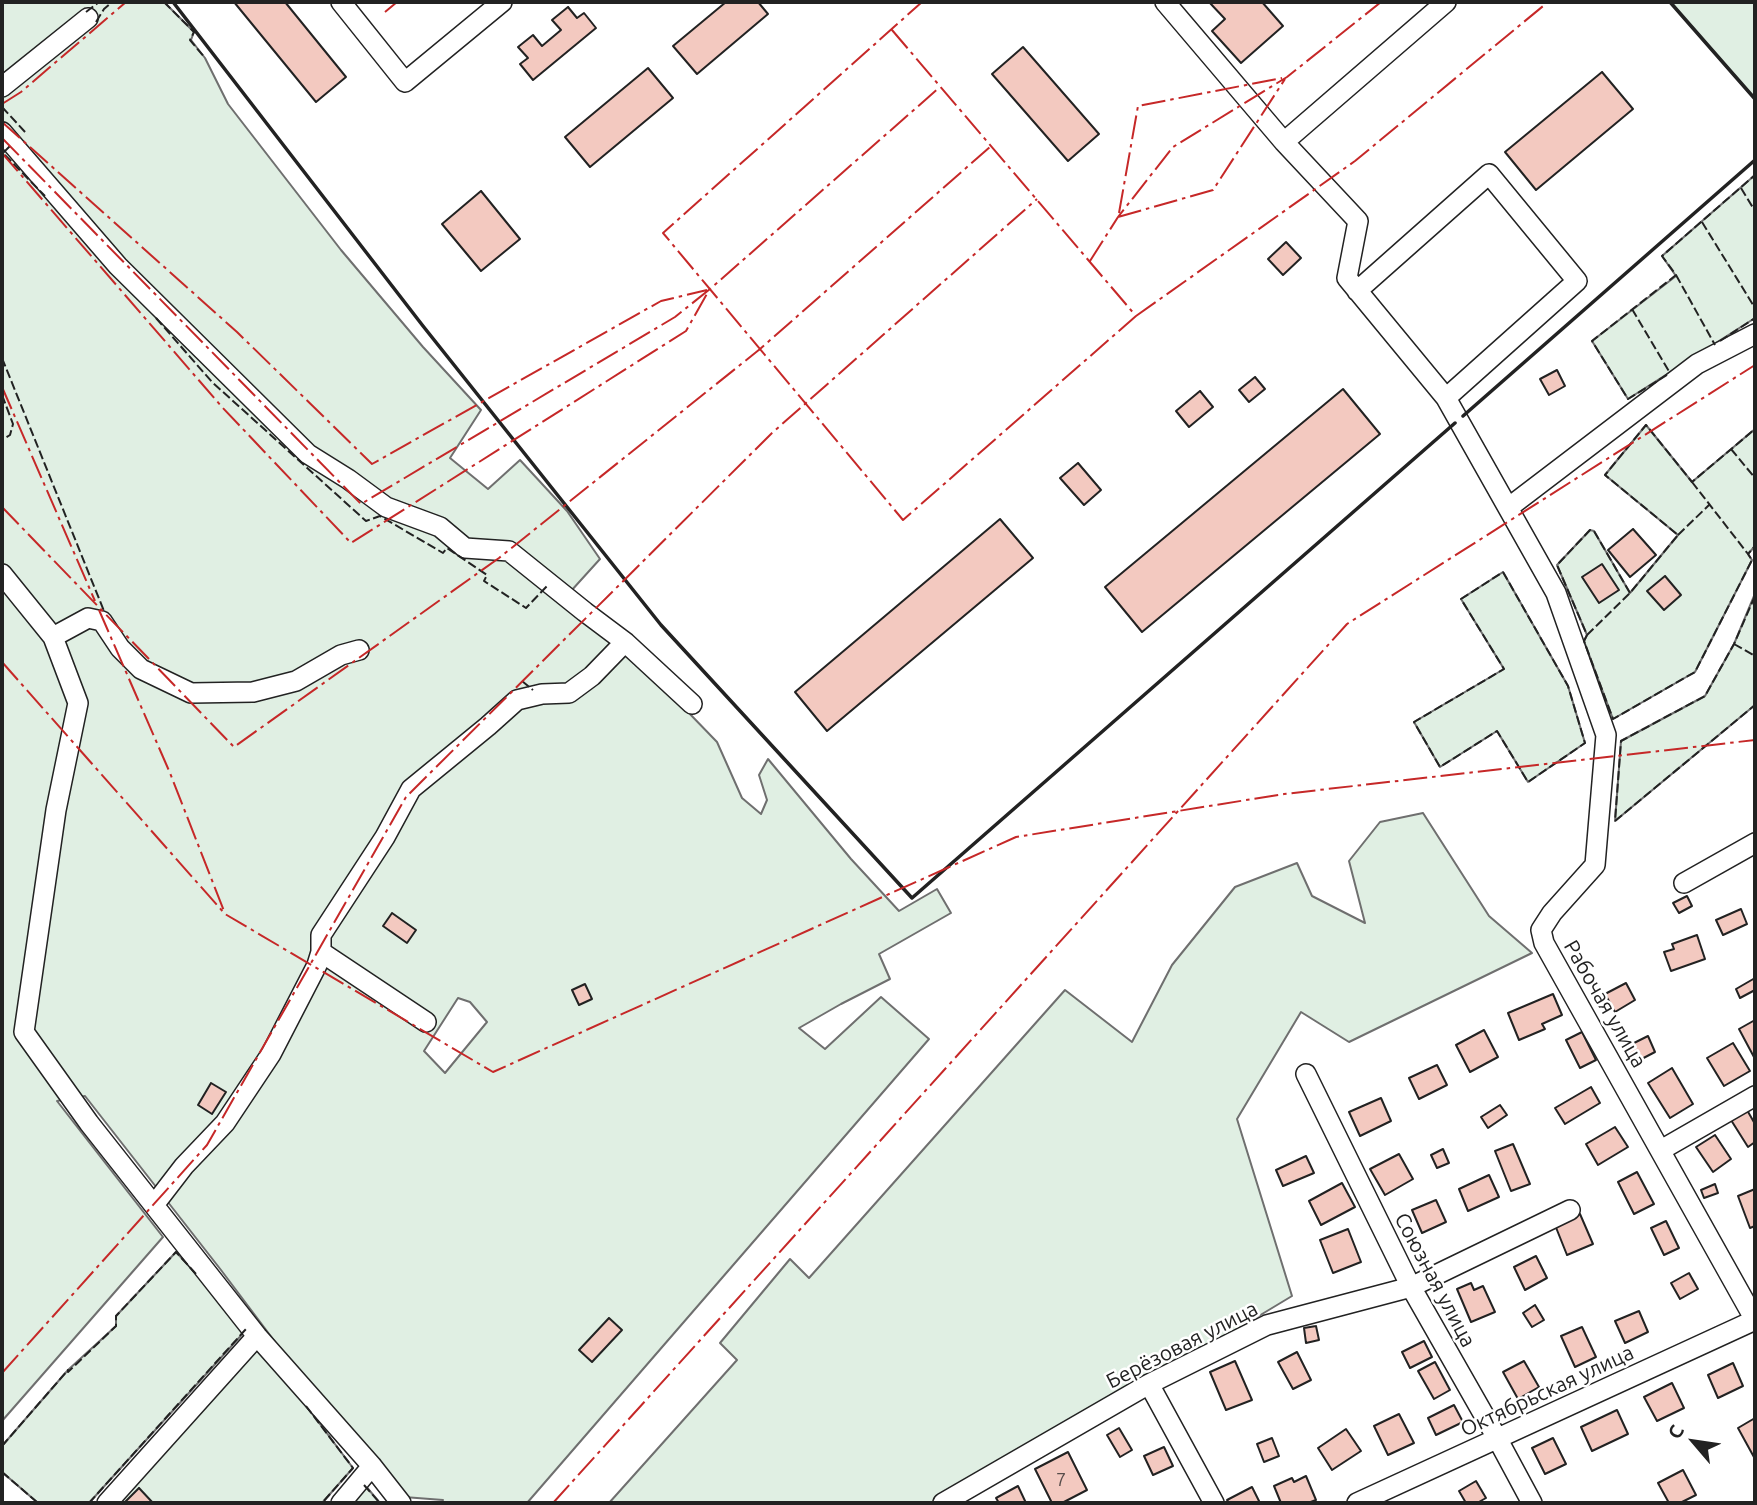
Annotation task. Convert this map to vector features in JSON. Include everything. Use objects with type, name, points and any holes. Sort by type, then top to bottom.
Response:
[{"type":"street","points":[[341,2],[405,82],[502,2]]},
{"type":"street","points":[[1165,2],[1284,142],[1358,221],[1347,278],[1357,291],[1489,174],[1577,281],[1446,398]]},
{"type":"street","points":[[1284,142],[1446,2]]},
{"type":"street","points":[[2,87],[88,18]]},
{"type":"street","points":[[2,132],[118,266],[307,454],[348,479],[386,508],[440,527],[465,548],[509,551],[625,642],[692,704]]},
{"type":"street","name":"Рабочая улица","points":[[1357,291],[1446,398],[1556,593],[1606,735],[1595,865],[1552,913],[1541,930],[1544,943],[1755,1320]]},
{"type":"street","points":[[1508,508],[1697,364],[1755,334]]},
{"type":"street","points":[[2,574],[52,637],[78,703],[56,810],[24,1032],[89,1123],[257,1336],[372,1466],[401,1503]]},
{"type":"street","points":[[52,637],[88,618],[102,621],[120,648],[141,669],[191,694],[253,692],[285,684],[296,681],[341,655],[359,650]]},
{"type":"street","points":[[154,1205],[184,1166],[225,1123],[271,1054],[317,965],[321,952],[321,935],[385,837],[411,789],[517,700],[542,694],[569,694],[592,676],[625,642]]},
{"type":"street","points":[[1684,883],[1755,843]]},
{"type":"street","points":[[321,952],[426,1022]]},
{"type":"street","name":"Союзная улица","points":[[1306,1074],[1410,1287],[1532,1503]]},
{"type":"street","points":[[1661,1150],[1755,1096]]},
{"type":"street","name":"Берёзовая улица","points":[[943,1503],[1149,1384],[1267,1325],[1410,1287],[1570,1210]]},
{"type":"street","name":"Октябрьская улица","points":[[1357,1503],[1755,1320]]},
{"type":"street","points":[[107,1503],[257,1336]]},
{"type":"street","points":[[1149,1384],[1214,1503]]},
{"type":"street","points":[[341,1503],[372,1466]]},
{"type":"green space","points":[[2,2],[164,2],[194,32],[191,40],[205,58],[228,104],[341,250],[423,347],[481,410],[450,458],[488,489],[520,460],[567,511],[600,559],[571,591],[717,742],[742,798],[761,814],[767,800],[759,775],[768,759],[851,859],[899,911],[937,889],[951,913],[879,954],[890,979],[799,1028],[825,1049],[881,997],[929,1039],[527,1503],[440,1503],[443,1500],[391,1496],[221,1270],[85,1096],[57,1101],[163,1237],[2,1421]],"holes":[[[458,998],[470,1002],[487,1022],[445,1073],[424,1051]]]},
{"type":"green space","points":[[1670,2],[1755,2],[1755,99]]},
{"type":"green space","points":[[1755,175],[1755,318],[1628,399],[1592,341],[1676,276],[1662,256]]},
{"type":"green space","points":[[1646,425],[1692,482],[1755,429],[1755,546],[1748,554],[1752,560],[1695,672],[1613,719],[1584,641],[1587,635],[1557,565],[1590,530],[1594,531],[1630,593],[1678,535],[1605,475]]},
{"type":"green space","points":[[1503,572],[1568,686],[1585,743],[1528,782],[1497,731],[1440,767],[1414,722],[1504,669],[1461,599]]},
{"type":"green space","points":[[1754,596],[1755,705],[1615,821],[1621,741],[1705,696],[1734,644]]},
{"type":"green space","points":[[1423,813],[1489,916],[1532,953],[1349,1042],[1301,1012],[1237,1119],[1292,1296],[948,1503],[609,1503],[737,1360],[720,1343],[790,1259],[809,1278],[1065,990],[1132,1042],[1172,965],[1235,887],[1297,863],[1312,896],[1365,923],[1349,861],[1380,822]]},
{"type":"green space","points":[[176,1252],[247,1329],[89,1503],[38,1503],[2,1472],[2,1446],[68,1370],[116,1326],[116,1316]]},
{"type":"green space","points":[[259,1343],[353,1468],[322,1503],[115,1503]]},
{"type":"green space","points":[[364,1484],[380,1503],[348,1503]]},
{"type":"building","points":[[234,2],[285,2],[346,77],[316,102]]},
{"type":"building","points":[[726,2],[758,2],[768,14],[697,74],[673,46]]},
{"type":"building","points":[[1209,2],[1262,2],[1283,26],[1241,63],[1212,31],[1225,19]]},
{"type":"building","points":[[568,7],[577,18],[584,13],[596,28],[533,80],[520,64],[528,58],[518,47],[533,35],[542,46],[561,30],[552,20]]},
{"type":"building","points":[[1023,47],[1099,134],[1068,161],[992,74]]},
{"type":"building","points":[[648,68],[673,98],[590,167],[565,137]]},
{"type":"building","points":[[1602,72],[1633,109],[1536,190],[1505,152]]},
{"type":"building","points":[[481,191],[520,239],[481,271],[442,224]]},
{"type":"building","points":[[1286,242],[1301,258],[1283,275],[1268,259]]},
{"type":"building","points":[[1557,370],[1565,386],[1549,395],[1540,379]]},
{"type":"building","points":[[1255,377],[1265,389],[1249,402],[1239,390]]},
{"type":"building","points":[[1343,389],[1380,434],[1142,632],[1105,587]]},
{"type":"building","points":[[1200,391],[1213,407],[1189,427],[1176,411]]},
{"type":"building","points":[[1078,463],[1101,490],[1084,505],[1060,478]]},
{"type":"building","points":[[1000,519],[1033,558],[827,731],[795,692]]},
{"type":"building","points":[[1633,529],[1656,555],[1630,577],[1608,550]]},
{"type":"building","points":[[1602,564],[1619,590],[1599,603],[1582,577]]},
{"type":"building","points":[[1665,576],[1681,595],[1664,610],[1647,591]]},
{"type":"building","points":[[1687,896],[1692,906],[1679,913],[1673,903]]},
{"type":"building","points":[[1741,909],[1747,924],[1723,935],[1716,920]]},
{"type":"building","points":[[392,913],[416,930],[407,943],[383,926]]},
{"type":"building","points":[[1697,935],[1705,959],[1671,971],[1664,952],[1674,949],[1672,944]]},
{"type":"building","points":[[1755,978],[1755,990],[1740,998],[1736,989]]},
{"type":"building","points":[[1626,983],[1635,1000],[1615,1012],[1605,994]]},
{"type":"building","points":[[585,984],[592,999],[579,1005],[572,990]]},
{"type":"building","points":[[1553,994],[1562,1015],[1542,1024],[1545,1029],[1519,1040],[1508,1013]]},
{"type":"building","points":[[1755,1020],[1755,1059],[1739,1029]]},
{"type":"building","points":[[1484,1030],[1498,1057],[1470,1072],[1456,1045]]},
{"type":"building","points":[[1582,1032],[1596,1060],[1580,1068],[1566,1040]]},
{"type":"building","points":[[1648,1036],[1655,1052],[1632,1064],[1624,1048]]},
{"type":"building","points":[[1733,1043],[1750,1071],[1724,1086],[1707,1058]]},
{"type":"building","points":[[1437,1065],[1447,1085],[1419,1099],[1409,1078]]},
{"type":"building","points":[[1672,1068],[1693,1104],[1670,1118],[1648,1083]]},
{"type":"building","points":[[211,1083],[226,1092],[212,1114],[198,1105]]},
{"type":"building","points":[[1591,1087],[1600,1103],[1565,1124],[1555,1108]]},
{"type":"building","points":[[1381,1098],[1391,1121],[1360,1136],[1349,1112]]},
{"type":"building","points":[[1500,1105],[1507,1115],[1488,1128],[1481,1117]]},
{"type":"building","points":[[1747,1110],[1755,1124],[1755,1142],[1748,1147],[1731,1120]]},
{"type":"building","points":[[1615,1127],[1628,1147],[1598,1165],[1586,1144]]},
{"type":"building","points":[[1715,1135],[1731,1159],[1713,1172],[1696,1147]]},
{"type":"building","points":[[1513,1144],[1530,1184],[1511,1191],[1495,1151]]},
{"type":"building","points":[[1443,1149],[1449,1163],[1437,1168],[1431,1155]]},
{"type":"building","points":[[1399,1154],[1413,1179],[1385,1195],[1370,1169]]},
{"type":"building","points":[[1306,1156],[1314,1173],[1283,1186],[1276,1170]]},
{"type":"building","points":[[1637,1172],[1654,1204],[1634,1214],[1618,1182]]},
{"type":"building","points":[[1489,1175],[1499,1197],[1468,1211],[1459,1189]]},
{"type":"building","points":[[1342,1183],[1355,1207],[1321,1225],[1309,1201]]},
{"type":"building","points":[[1715,1184],[1718,1193],[1704,1198],[1701,1190]]},
{"type":"building","points":[[1755,1189],[1755,1226],[1750,1228],[1738,1196]]},
{"type":"building","points":[[1436,1200],[1446,1222],[1422,1233],[1412,1210]]},
{"type":"building","points":[[1580,1214],[1593,1244],[1567,1255],[1555,1225]]},
{"type":"building","points":[[1666,1221],[1679,1248],[1664,1255],[1651,1228]]},
{"type":"building","points":[[1348,1229],[1361,1262],[1333,1273],[1320,1240]]},
{"type":"building","points":[[1536,1256],[1547,1278],[1525,1290],[1514,1267]]},
{"type":"building","points":[[1689,1273],[1698,1289],[1680,1299],[1671,1283]]},
{"type":"building","points":[[1471,1283],[1474,1290],[1483,1286],[1495,1312],[1471,1322],[1457,1289]]},
{"type":"building","points":[[1535,1305],[1544,1320],[1532,1327],[1523,1313]]},
{"type":"building","points":[[1639,1311],[1648,1332],[1625,1343],[1615,1321]]},
{"type":"building","points":[[609,1318],[622,1330],[592,1362],[579,1350]]},
{"type":"building","points":[[1316,1326],[1319,1340],[1306,1343],[1304,1328]]},
{"type":"building","points":[[1582,1327],[1596,1357],[1575,1367],[1561,1336]]},
{"type":"building","points":[[1424,1341],[1432,1357],[1410,1368],[1402,1352]]},
{"type":"building","points":[[1297,1352],[1311,1380],[1293,1389],[1278,1362]]},
{"type":"building","points":[[1235,1361],[1252,1400],[1226,1410],[1210,1372]]},
{"type":"building","points":[[1524,1361],[1539,1387],[1518,1399],[1503,1372]]},
{"type":"building","points":[[1435,1362],[1450,1390],[1434,1399],[1418,1371]]},
{"type":"building","points":[[1733,1363],[1743,1386],[1718,1398],[1708,1375]]},
{"type":"building","points":[[1672,1383],[1684,1408],[1657,1421],[1644,1397]]},
{"type":"building","points":[[1454,1405],[1463,1422],[1436,1435],[1428,1418]]},
{"type":"building","points":[[1617,1410],[1628,1434],[1592,1451],[1581,1427]]},
{"type":"building","points":[[1399,1414],[1414,1443],[1388,1455],[1374,1426]]},
{"type":"building","points":[[1755,1418],[1755,1459],[1738,1428]]},
{"type":"building","points":[[1119,1428],[1132,1450],[1120,1457],[1107,1435]]},
{"type":"building","points":[[1346,1429],[1361,1451],[1332,1470],[1318,1448]]},
{"type":"building","points":[[1272,1438],[1279,1456],[1264,1462],[1257,1444]]},
{"type":"building","points":[[1553,1438],[1566,1464],[1545,1474],[1532,1448]]},
{"type":"building","points":[[1164,1447],[1173,1466],[1153,1475],[1144,1456]]},
{"type":"building","points":[[1068,1452],[1087,1490],[1062,1503],[1052,1503],[1035,1469]]},
{"type":"building","points":[[1683,1470],[1696,1495],[1680,1503],[1669,1503],[1658,1483]]},
{"type":"building","points":[[1306,1476],[1316,1500],[1308,1503],[1281,1503],[1274,1486],[1292,1478],[1294,1482]]},
{"type":"building","points":[[1476,1481],[1486,1498],[1477,1503],[1466,1503],[1459,1491]]},
{"type":"building","points":[[1018,1486],[1026,1503],[999,1503],[996,1498]]},
{"type":"building","points":[[1252,1487],[1260,1503],[1229,1503],[1227,1500]]},
{"type":"building","points":[[139,1488],[153,1503],[124,1503]]},
{"type":"fence","points":[[86,12],[99,2]]},
{"type":"fence","points":[[96,22],[112,2]]},
{"type":"fence","points":[[164,2],[194,32],[190,40],[205,58]]},
{"type":"fence","points":[[2,107],[26,133]]},
{"type":"fence","points":[[10,146],[3,153],[45,196]]},
{"type":"fence","points":[[1667,375],[1628,399],[1592,341],[1676,275],[1662,256],[1755,175]]},
{"type":"fence","points":[[1741,188],[1755,211]]},
{"type":"fence","points":[[1702,222],[1755,308]]},
{"type":"fence","points":[[1676,275],[1715,345]]},
{"type":"fence","points":[[1632,309],[1670,373]]},
{"type":"fence","points":[[156,318],[212,382],[366,521],[380,516],[443,553],[447,548],[487,575],[484,581],[526,608],[547,586]]},
{"type":"fence","points":[[1720,341],[1755,318]]},
{"type":"fence","points":[[2,358],[104,611]]},
{"type":"fence","points":[[2,395],[13,424],[10,435],[2,440]]},
{"type":"fence","points":[[1587,635],[1630,593],[1678,535],[1605,475],[1646,425],[1692,482],[1755,429]]},
{"type":"fence","points":[[1731,449],[1755,478]]},
{"type":"fence","points":[[1692,482],[1748,554]]},
{"type":"fence","points":[[1678,535],[1709,505]]},
{"type":"fence","points":[[1630,593],[1594,531],[1590,530],[1557,565],[1587,635],[1584,641],[1613,719],[1695,672],[1752,560],[1748,554],[1755,546]]},
{"type":"fence","points":[[1503,572],[1568,686],[1585,743],[1528,782],[1497,731],[1440,767],[1414,722],[1504,669],[1461,599],[1503,572]]},
{"type":"fence","points":[[1755,596],[1734,644],[1705,696],[1621,741],[1615,821],[1755,705]]},
{"type":"fence","points":[[1734,644],[1755,656]]},
{"type":"fence","points":[[522,681],[533,690]]},
{"type":"fence","points":[[2,1446],[68,1370],[116,1326],[116,1316],[176,1252],[197,1275]]},
{"type":"fence","points":[[89,1503],[246,1329]]},
{"type":"fence","points":[[306,1406],[353,1468],[322,1503]]},
{"type":"fence","points":[[2,1472],[38,1503]]},
{"type":"fence","points":[[364,1485],[380,1503]]},
{"type":"wall","points":[[173,2],[423,326],[661,625],[912,898],[1455,423]]},
{"type":"wall","points":[[1670,2],[1755,99]]},
{"type":"wall","points":[[1463,416],[1755,160]]},
{"type":"power","points":[[2,104],[21,92],[126,2]]},
{"type":"power","points":[[385,12],[397,2]]},
{"type":"power","points":[[892,30],[1136,316],[903,520],[663,233],[922,2]]},
{"type":"power","points":[[1090,261],[1118,217],[1173,147],[1287,77],[1381,2]]},
{"type":"power","points":[[1136,316],[1355,161],[1548,2]]},
{"type":"power","points":[[1119,213],[1138,106],[1282,78]]},
{"type":"power","points":[[1118,217],[1213,190],[1285,79]]},
{"type":"power","points":[[2,138],[361,504],[675,317],[940,87]]},
{"type":"power","points":[[2,122],[237,332],[372,464],[661,301],[707,290]]},
{"type":"power","points":[[2,507],[234,747],[499,558],[760,349],[991,146]]},
{"type":"power","points":[[2,153],[222,407],[351,543],[686,331],[708,292]]},
{"type":"power","points":[[2,1373],[207,1145],[406,797],[772,433],[1037,199]]},
{"type":"power","points":[[553,1503],[1347,624],[1755,365]]},
{"type":"power","points":[[2,387],[95,601]]},
{"type":"power","points":[[99,610],[170,773],[224,911]]},
{"type":"power","points":[[2,662],[225,914],[493,1072],[1016,837],[1284,794],[1755,740]]}]
